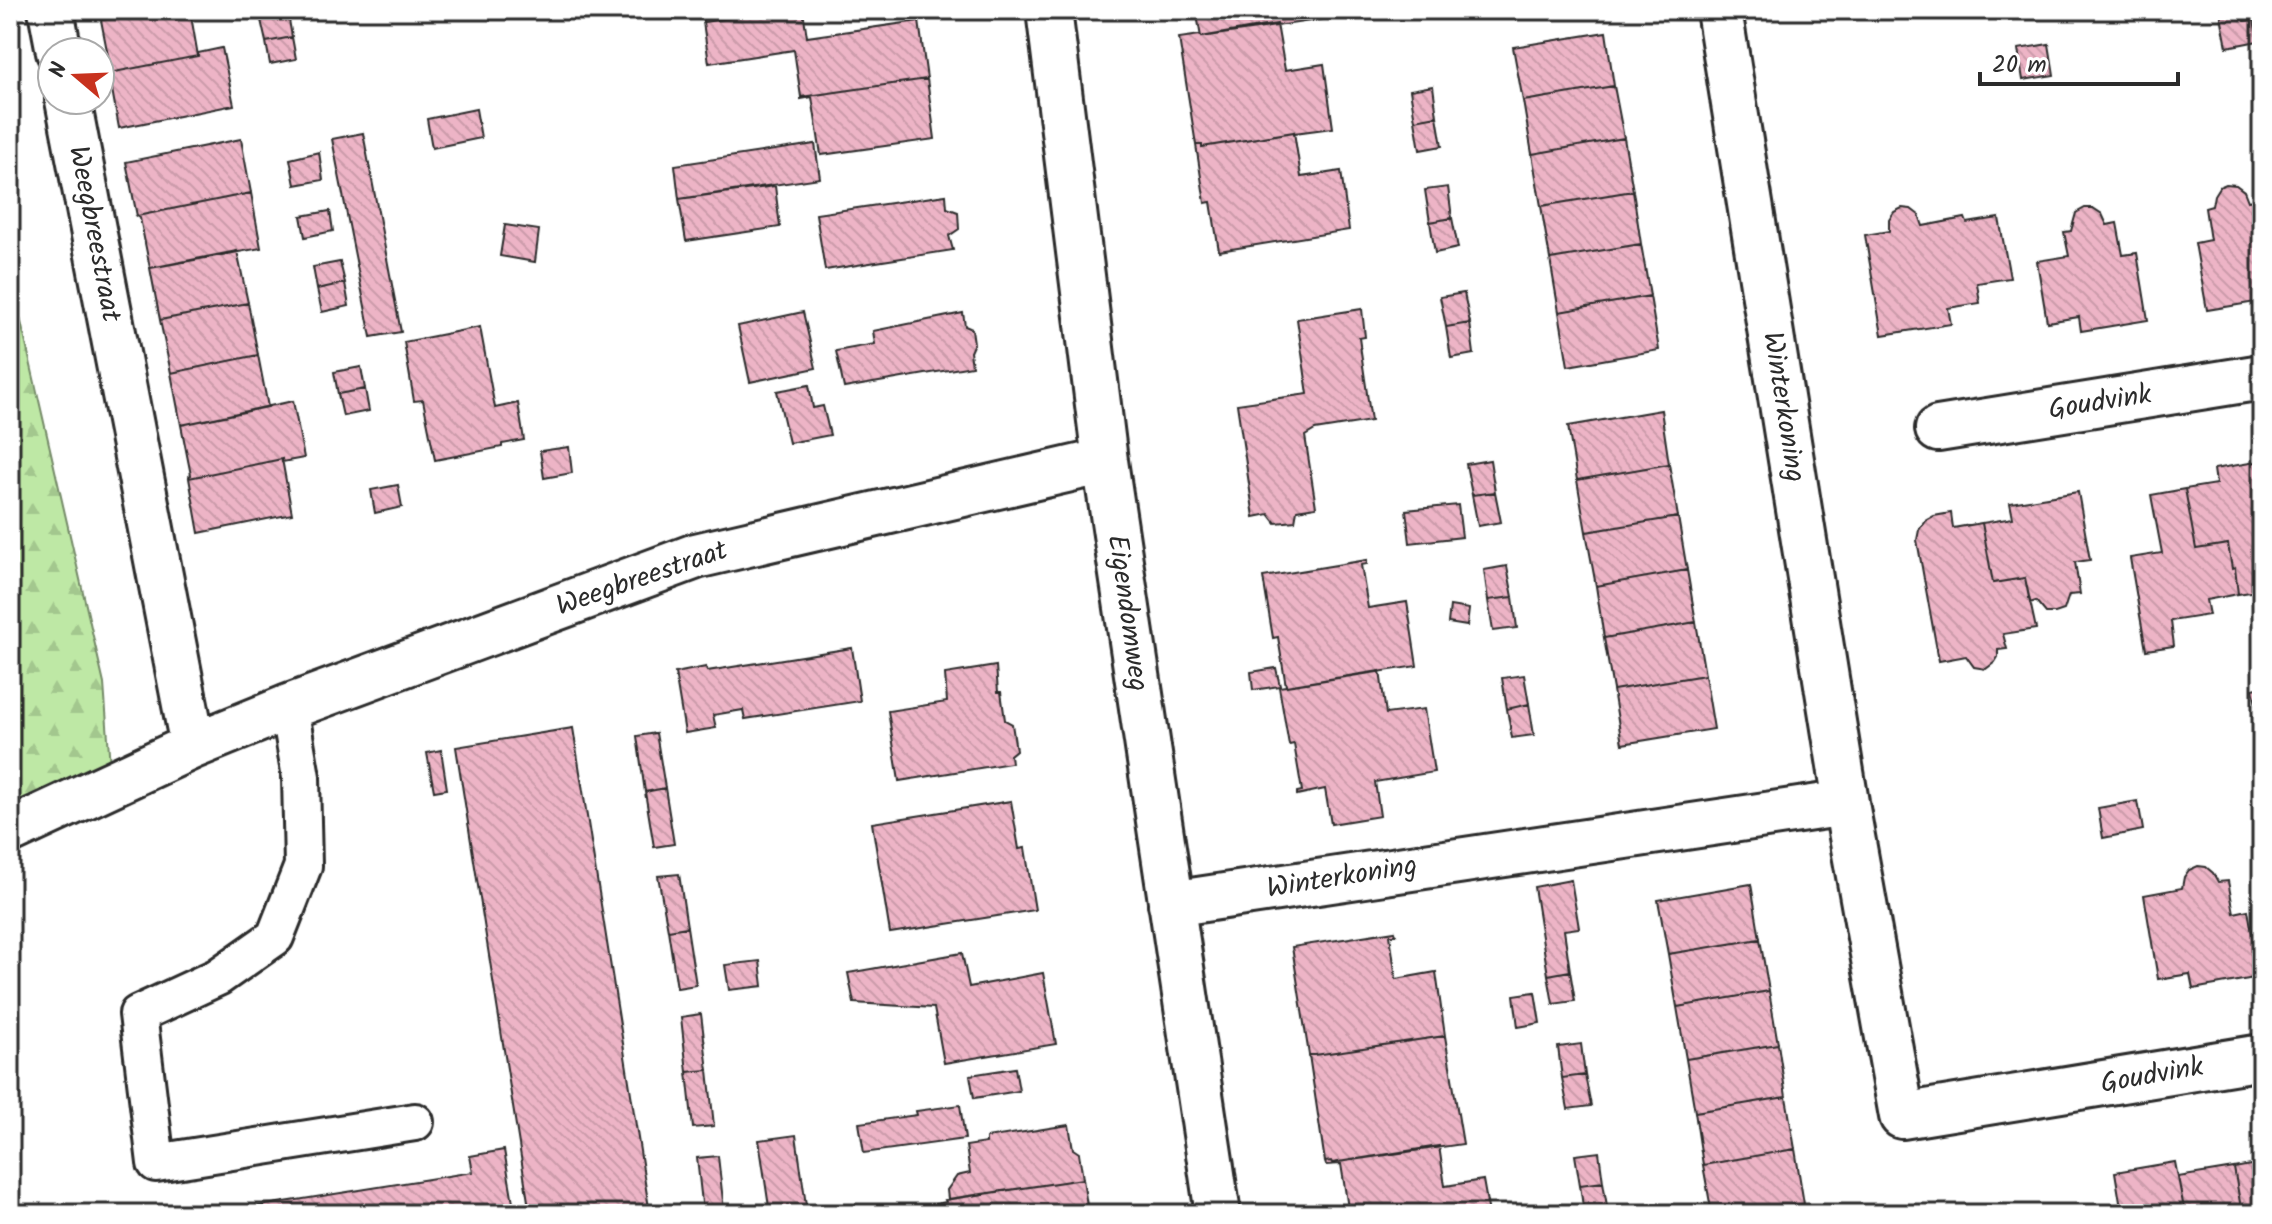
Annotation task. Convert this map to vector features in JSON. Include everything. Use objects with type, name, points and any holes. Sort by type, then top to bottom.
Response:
[{"type":"street","points":[[51,10],[56,36]]},
{"type":"street","name":"Eigendomweg","points":[[1049,10],[1105,461],[1218,1214]]},
{"type":"street","name":"Winterkoning","points":[[1719,10],[1846,803],[1902,1116],[2043,1094]]},
{"type":"street","name":"Weegbreestraat","points":[[71,116],[193,746]]},
{"type":"street","name":"Goudvink","points":[[1938,429],[2262,377]]},
{"type":"street","name":"Weegbreestraat","points":[[10,831],[193,746],[289,707],[696,556],[1105,461]]},
{"type":"street","name":"Winterkoning","points":[[1171,904],[1846,803]]},
{"type":"street","name":"Goudvink","points":[[2043,1094],[2262,1057]]},
{"type":"lane","points":[[289,707],[301,777],[303,866],[275,937],[218,977],[138,1014],[156,1163],[415,1122]]},
{"type":"green space","points":[[10,274],[104,684],[110,766],[10,805]]},
{"type":"building","points":[[99,10],[153,10],[101,20]]},
{"type":"building","points":[[153,10],[190,10],[198,56],[116,72],[116,36],[104,36],[101,20]]},
{"type":"building","points":[[702,10],[786,10],[703,22]]},
{"type":"building","points":[[803,10],[807,37],[919,21],[927,79],[801,97],[794,50],[709,63],[703,22]]},
{"type":"building","points":[[1196,10],[1330,10],[1332,18],[1201,37]]},
{"type":"building","points":[[2242,11],[2245,21],[2254,20],[2258,41],[2227,47],[2221,16]]},
{"type":"building","points":[[288,14],[292,37],[266,42],[261,20]]},
{"type":"building","points":[[1277,24],[1285,70],[1324,64],[1333,128],[1202,147],[1196,145],[1179,38]]},
{"type":"building","points":[[1606,32],[1614,86],[1523,101],[1513,47]]},
{"type":"building","points":[[292,37],[296,59],[270,64],[266,42]]},
{"type":"building","points":[[2049,44],[2054,75],[2023,80],[2018,49]]},
{"type":"building","points":[[222,48],[234,105],[119,128],[116,72],[198,56],[198,53]]},
{"type":"building","points":[[927,79],[935,139],[821,155],[812,97],[801,97]]},
{"type":"building","points":[[1433,86],[1437,116],[1415,120],[1410,90]]},
{"type":"building","points":[[1614,86],[1624,138],[1532,154],[1523,101]]},
{"type":"building","points":[[476,109],[481,138],[432,148],[427,119]]},
{"type":"building","points":[[1437,116],[1442,146],[1420,150],[1415,120]]},
{"type":"building","points":[[1294,132],[1301,177],[1341,171],[1349,230],[1219,251],[1211,202],[1205,203],[1196,145],[1202,147]]},
{"type":"building","points":[[363,133],[401,332],[371,337],[332,139]]},
{"type":"building","points":[[1624,138],[1633,191],[1541,206],[1532,154]]},
{"type":"building","points":[[241,139],[251,193],[137,216],[126,162]]},
{"type":"building","points":[[815,144],[820,178],[679,199],[675,165]]},
{"type":"building","points":[[319,152],[323,180],[295,185],[290,159]]},
{"type":"building","points":[[2236,185],[2244,191],[2248,201],[2262,198],[2262,301],[2207,310],[2195,243],[2210,240],[2205,208],[2212,206],[2219,187]]},
{"type":"building","points":[[775,186],[780,227],[686,241],[679,199]]},
{"type":"building","points":[[1448,187],[1452,218],[1430,222],[1425,190]]},
{"type":"building","points":[[1633,191],[1641,244],[1550,259],[1541,206]]},
{"type":"building","points":[[251,193],[261,248],[150,268],[140,218],[137,216]]},
{"type":"building","points":[[946,195],[947,208],[958,212],[959,229],[949,236],[953,250],[825,270],[816,214]]},
{"type":"building","points":[[1902,208],[1911,209],[1919,215],[1923,226],[1965,218],[1967,223],[1999,218],[2010,278],[1977,283],[1980,303],[1948,308],[1951,324],[1882,335],[1865,235],[1889,231],[1889,220],[1894,212]]},
{"type":"building","points":[[2093,208],[2102,214],[2107,225],[2117,223],[2123,255],[2137,253],[2148,320],[2081,331],[2079,317],[2047,322],[2037,261],[2069,256],[2064,232],[2071,231],[2076,213]]},
{"type":"building","points":[[330,211],[333,231],[305,237],[301,216]]},
{"type":"building","points":[[1452,218],[1458,248],[1435,253],[1430,222]]},
{"type":"building","points":[[505,225],[539,230],[535,262],[500,256]]},
{"type":"building","points":[[1641,244],[1650,296],[1559,312],[1550,259]]},
{"type":"building","points":[[237,251],[248,303],[160,320],[150,268]]},
{"type":"building","points":[[340,262],[345,283],[317,289],[313,267]]},
{"type":"building","points":[[345,283],[349,306],[322,312],[317,289]]},
{"type":"building","points":[[1464,293],[1470,323],[1446,327],[1440,297]]},
{"type":"building","points":[[1650,296],[1659,350],[1568,366],[1559,312]]},
{"type":"building","points":[[248,303],[258,355],[171,373],[160,320]]},
{"type":"building","points":[[1362,309],[1365,337],[1359,338],[1371,421],[1315,430],[1305,436],[1316,507],[1297,510],[1295,521],[1276,523],[1269,514],[1254,517],[1237,404],[1308,394],[1297,319]]},
{"type":"building","points":[[803,312],[816,368],[750,382],[738,326]]},
{"type":"building","points":[[963,313],[965,326],[972,329],[972,366],[844,388],[836,351],[875,344],[873,331]]},
{"type":"building","points":[[1470,323],[1474,354],[1451,358],[1446,327]]},
{"type":"building","points":[[480,327],[495,408],[518,403],[524,440],[435,460],[423,400],[414,401],[404,342]]},
{"type":"building","points":[[258,355],[268,407],[181,425],[171,373]]},
{"type":"building","points":[[361,367],[365,389],[338,394],[334,372]]},
{"type":"building","points":[[809,385],[813,408],[823,406],[830,435],[789,443],[777,391]]},
{"type":"building","points":[[365,389],[369,411],[343,416],[338,394]]},
{"type":"building","points":[[293,401],[304,458],[282,462],[282,459],[189,478],[191,475],[181,425]]},
{"type":"building","points":[[1661,410],[1669,464],[1577,480],[1568,426]]},
{"type":"building","points":[[569,447],[572,473],[544,478],[540,451]]},
{"type":"building","points":[[282,459],[292,514],[199,533],[189,478]]},
{"type":"building","points":[[1490,460],[1495,492],[1472,495],[1466,464]]},
{"type":"building","points":[[2262,461],[2262,590],[2238,594],[2228,544],[2196,549],[2185,489],[2216,484],[2214,469]]},
{"type":"building","points":[[1669,464],[1678,517],[1586,532],[1577,480]]},
{"type":"building","points":[[398,485],[402,507],[375,513],[371,490]]},
{"type":"building","points":[[2185,489],[2196,549],[2228,544],[2238,594],[2206,600],[2209,615],[2171,621],[2174,646],[2146,650],[2130,558],[2162,553],[2151,495]]},
{"type":"building","points":[[1495,492],[1501,522],[1478,526],[1472,495]]},
{"type":"building","points":[[2078,492],[2090,560],[2075,562],[2080,594],[2069,595],[2064,610],[2046,613],[2036,601],[2030,603],[2025,578],[1993,583],[1982,523],[2013,518],[2010,503]]},
{"type":"building","points":[[1458,505],[1462,537],[1410,543],[1406,510]]},
{"type":"building","points":[[1951,513],[1953,528],[1982,523],[1993,583],[2025,578],[2036,629],[2003,634],[2007,649],[1998,650],[1995,662],[1986,669],[1974,667],[1966,656],[1939,661],[1917,540],[1925,521]]},
{"type":"building","points":[[1678,517],[1687,570],[1596,586],[1586,532]]},
{"type":"building","points":[[1367,560],[1367,564],[1361,565],[1368,608],[1407,602],[1417,666],[1286,686],[1278,637],[1273,638],[1263,577]]},
{"type":"building","points":[[1507,566],[1513,597],[1488,600],[1484,570]]},
{"type":"building","points":[[1687,570],[1696,622],[1604,638],[1596,586]]},
{"type":"building","points":[[1513,597],[1517,628],[1493,631],[1488,600]]},
{"type":"building","points":[[1450,606],[1469,609],[1467,626],[1448,623]]},
{"type":"building","points":[[1696,622],[1705,675],[1613,690],[1604,638]]},
{"type":"building","points":[[852,648],[860,701],[745,719],[743,710],[713,715],[716,728],[685,733],[675,673],[706,667],[707,671]]},
{"type":"building","points":[[996,666],[1005,720],[1012,724],[1016,750],[1010,755],[1011,763],[899,781],[888,711],[947,702],[945,674]]},
{"type":"building","points":[[1276,668],[1280,686],[1253,690],[1251,672]]},
{"type":"building","points":[[1380,671],[1386,714],[1424,709],[1434,772],[1375,782],[1380,816],[1331,824],[1325,789],[1297,795],[1302,791],[1294,744],[1289,745],[1279,687]]},
{"type":"building","points":[[1524,675],[1529,704],[1507,709],[1502,678]]},
{"type":"building","points":[[1705,675],[1714,729],[1622,744],[1613,690]]},
{"type":"building","points":[[2262,687],[2262,714],[2258,715],[2253,689]]},
{"type":"building","points":[[1529,704],[1534,735],[1512,738],[1507,709]]},
{"type":"building","points":[[573,728],[650,1214],[530,1214],[456,747]]},
{"type":"building","points":[[656,733],[665,788],[645,792],[637,736]]},
{"type":"building","points":[[441,750],[447,789],[434,791],[427,753]]},
{"type":"building","points":[[665,788],[674,844],[654,847],[645,792]]},
{"type":"building","points":[[1011,801],[1019,849],[1025,848],[1035,910],[890,933],[872,823]]},
{"type":"building","points":[[2138,801],[2143,830],[2103,838],[2098,808]]},
{"type":"building","points":[[2206,867],[2218,882],[2228,881],[2234,913],[2248,910],[2260,977],[2193,989],[2190,974],[2158,979],[2144,895],[2182,888],[2189,870]]},
{"type":"building","points":[[679,874],[687,927],[668,930],[658,876]]},
{"type":"building","points":[[1571,880],[1579,928],[1564,930],[1570,971],[1548,975],[1534,887]]},
{"type":"building","points":[[1751,884],[1760,939],[1668,954],[1658,900]]},
{"type":"building","points":[[687,927],[696,985],[677,988],[668,930]]},
{"type":"building","points":[[1395,931],[1396,935],[1390,935],[1396,979],[1436,972],[1445,1036],[1309,1055],[1292,947]]},
{"type":"building","points":[[1760,939],[1769,991],[1677,1007],[1668,954]]},
{"type":"building","points":[[962,953],[969,987],[1043,973],[1056,1044],[944,1063],[934,1008],[854,1003],[848,973]]},
{"type":"building","points":[[760,961],[763,986],[729,990],[725,965]]},
{"type":"building","points":[[1570,971],[1575,1001],[1553,1004],[1548,975]]},
{"type":"building","points":[[1769,991],[1778,1044],[1686,1059],[1677,1007]]},
{"type":"building","points":[[1535,992],[1540,1023],[1518,1027],[1514,995]]},
{"type":"building","points":[[701,1014],[708,1070],[687,1072],[681,1017]]},
{"type":"building","points":[[1445,1036],[1463,1144],[1325,1162],[1309,1055]]},
{"type":"building","points":[[1581,1044],[1585,1075],[1562,1078],[1558,1047]]},
{"type":"building","points":[[1778,1044],[1786,1097],[1695,1112],[1686,1059]]},
{"type":"building","points":[[1015,1068],[1019,1091],[974,1098],[970,1075]]},
{"type":"building","points":[[708,1070],[714,1126],[693,1128],[687,1072]]},
{"type":"building","points":[[1585,1075],[1591,1106],[1568,1109],[1562,1078]]},
{"type":"building","points":[[1786,1097],[1795,1149],[1703,1165],[1695,1112]]},
{"type":"building","points":[[960,1105],[965,1139],[864,1153],[859,1123]]},
{"type":"building","points":[[1069,1125],[1073,1149],[1079,1153],[1083,1179],[948,1199],[947,1190],[957,1176],[970,1173],[966,1146],[986,1143],[986,1138]]},
{"type":"building","points":[[796,1135],[807,1212],[770,1214],[759,1140]]},
{"type":"building","points":[[1439,1146],[1445,1186],[1483,1180],[1489,1214],[1349,1214],[1341,1164],[1326,1165],[1325,1162],[1332,1163]]},
{"type":"building","points":[[1795,1149],[1804,1204],[1742,1214],[1712,1214],[1703,1165]]},
{"type":"building","points":[[504,1150],[515,1214],[209,1214],[473,1172],[470,1156]]},
{"type":"building","points":[[1599,1152],[1603,1182],[1580,1185],[1575,1155]]},
{"type":"building","points":[[718,1156],[724,1210],[703,1212],[697,1158]]},
{"type":"building","points":[[2175,1162],[2185,1214],[2122,1214],[2115,1172]]},
{"type":"building","points":[[2262,1163],[2262,1214],[2242,1214],[2234,1168]]},
{"type":"building","points":[[2234,1168],[2242,1214],[2185,1214],[2178,1177]]},
{"type":"building","points":[[1083,1179],[1087,1214],[928,1214],[926,1206],[945,1200]]},
{"type":"building","points":[[1603,1182],[1608,1212],[1584,1214],[1580,1185]]}]
